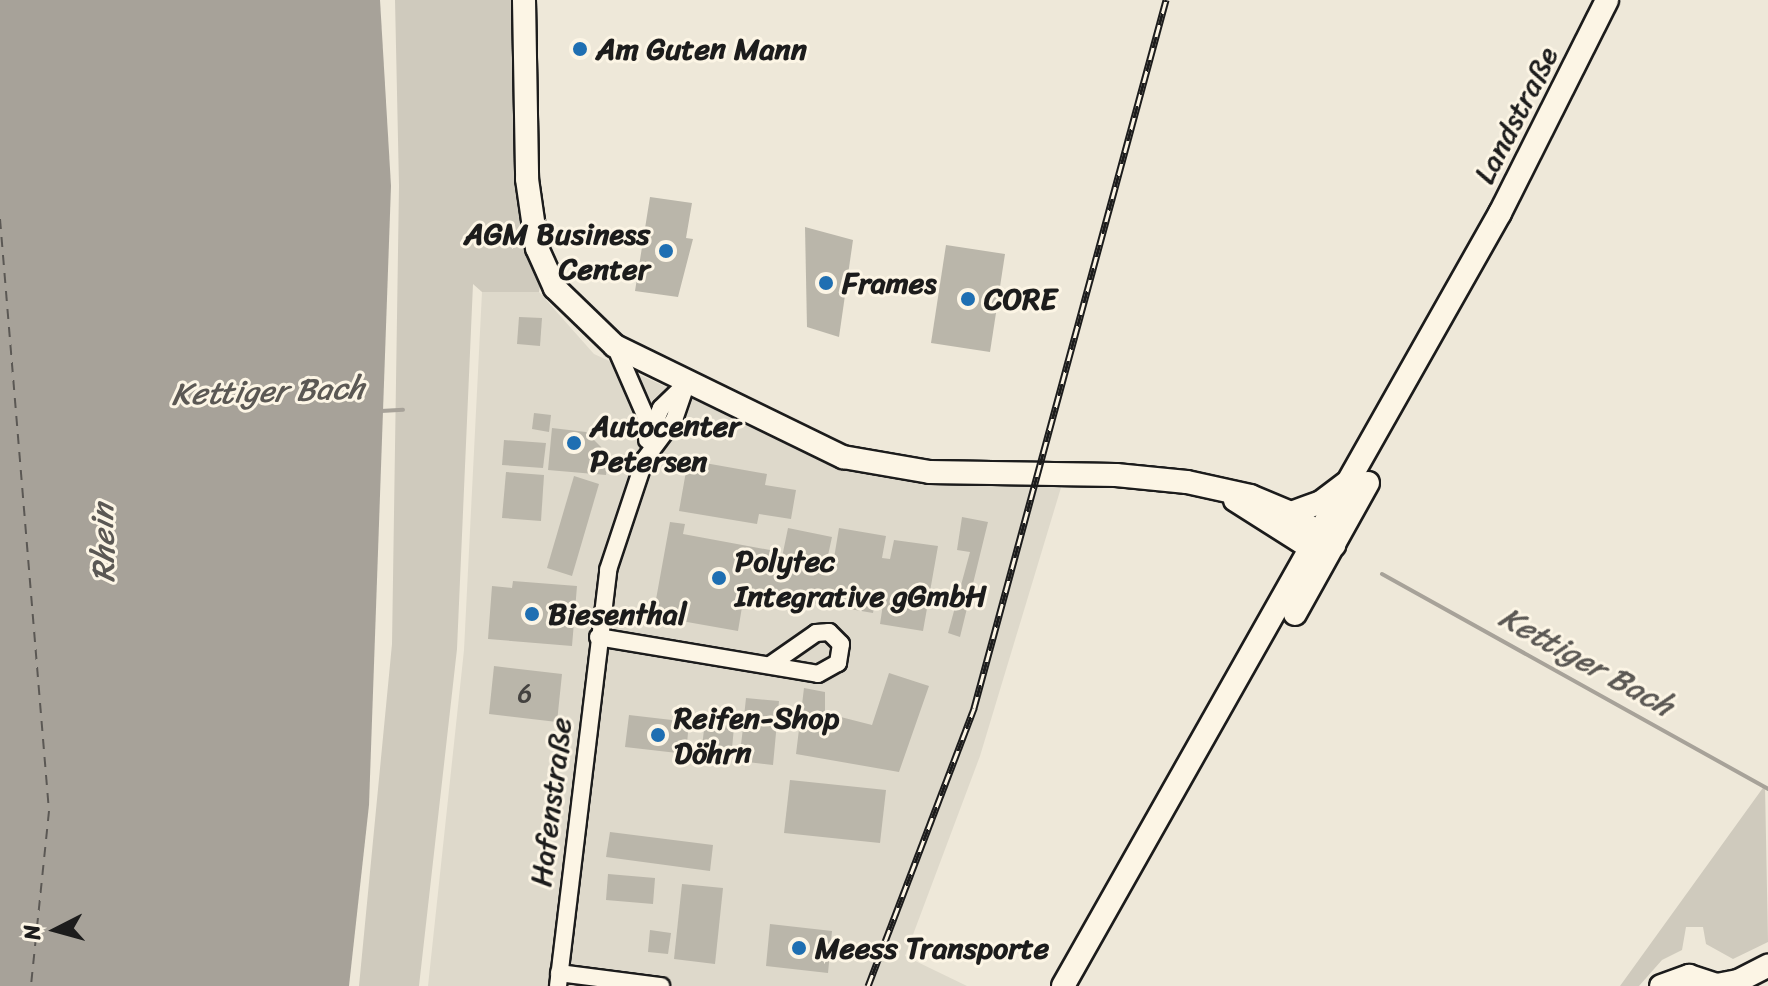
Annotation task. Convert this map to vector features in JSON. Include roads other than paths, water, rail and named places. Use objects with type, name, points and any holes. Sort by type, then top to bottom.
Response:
[{"type":"street","points":[[524,0],[527,179],[537,248],[555,288],[615,346],[686,385],[809,444],[879,467],[1148,477],[1221,491],[1291,513],[1324,547]]},
{"type":"street","name":"Landstraße","points":[[1500,213],[1607,0]]},
{"type":"street","points":[[1063,986],[1324,547],[1355,476],[1500,213]]},
{"type":"street","points":[[1080,986],[1459,308],[1500,213]]},
{"type":"street","name":"Hafenstraße","points":[[615,346],[648,422],[647,440],[645,459],[619,526],[598,637],[558,980],[661,986]]},
{"type":"street","name":"Hafenstraße","points":[[647,440],[661,408],[686,385]]},
{"type":"street","name":"Hafenstraße","points":[[645,459],[674,420],[686,385]]},
{"type":"street","points":[[1291,513],[1321,502],[1355,476]]},
{"type":"street","points":[[1221,491],[1324,547]]},
{"type":"street","points":[[598,637],[770,665]]},
{"type":"street","points":[[1661,986],[1689,976],[1718,985],[1738,981],[1768,966]]},
{"type":"street","points":[[1759,986],[1768,979]]},
{"type":"water","name":"Rhein","points":[[0,0],[380,0],[391,186],[369,805],[349,986],[0,986]]},
{"type":"waterway","name":"Kettiger Bach","points":[[381,411],[403,410]]},
{"type":"waterway","name":"Kettiger Bach","points":[[1382,574],[1768,789]]},
{"type":"railway","points":[[868,986],[974,708],[1166,0]]},
{"type":"place","name":"Am Guten Mann","points":[[580,49]]},
{"type":"place","name":"AGM Business Center","points":[[666,251]]},
{"type":"place","name":"Frames","points":[[826,283]]},
{"type":"place","name":"CORE","points":[[968,299]]},
{"type":"place","name":"Autocenter Petersen","points":[[574,443]]},
{"type":"place","name":"Polytec Integrative gGmbH","points":[[719,578]]},
{"type":"place","name":"Biesenthal","points":[[532,614]]},
{"type":"place","name":"Reifen-Shop Döhrn","points":[[658,735]]},
{"type":"place","name":"Meess Transporte","points":[[799,948]]}]
